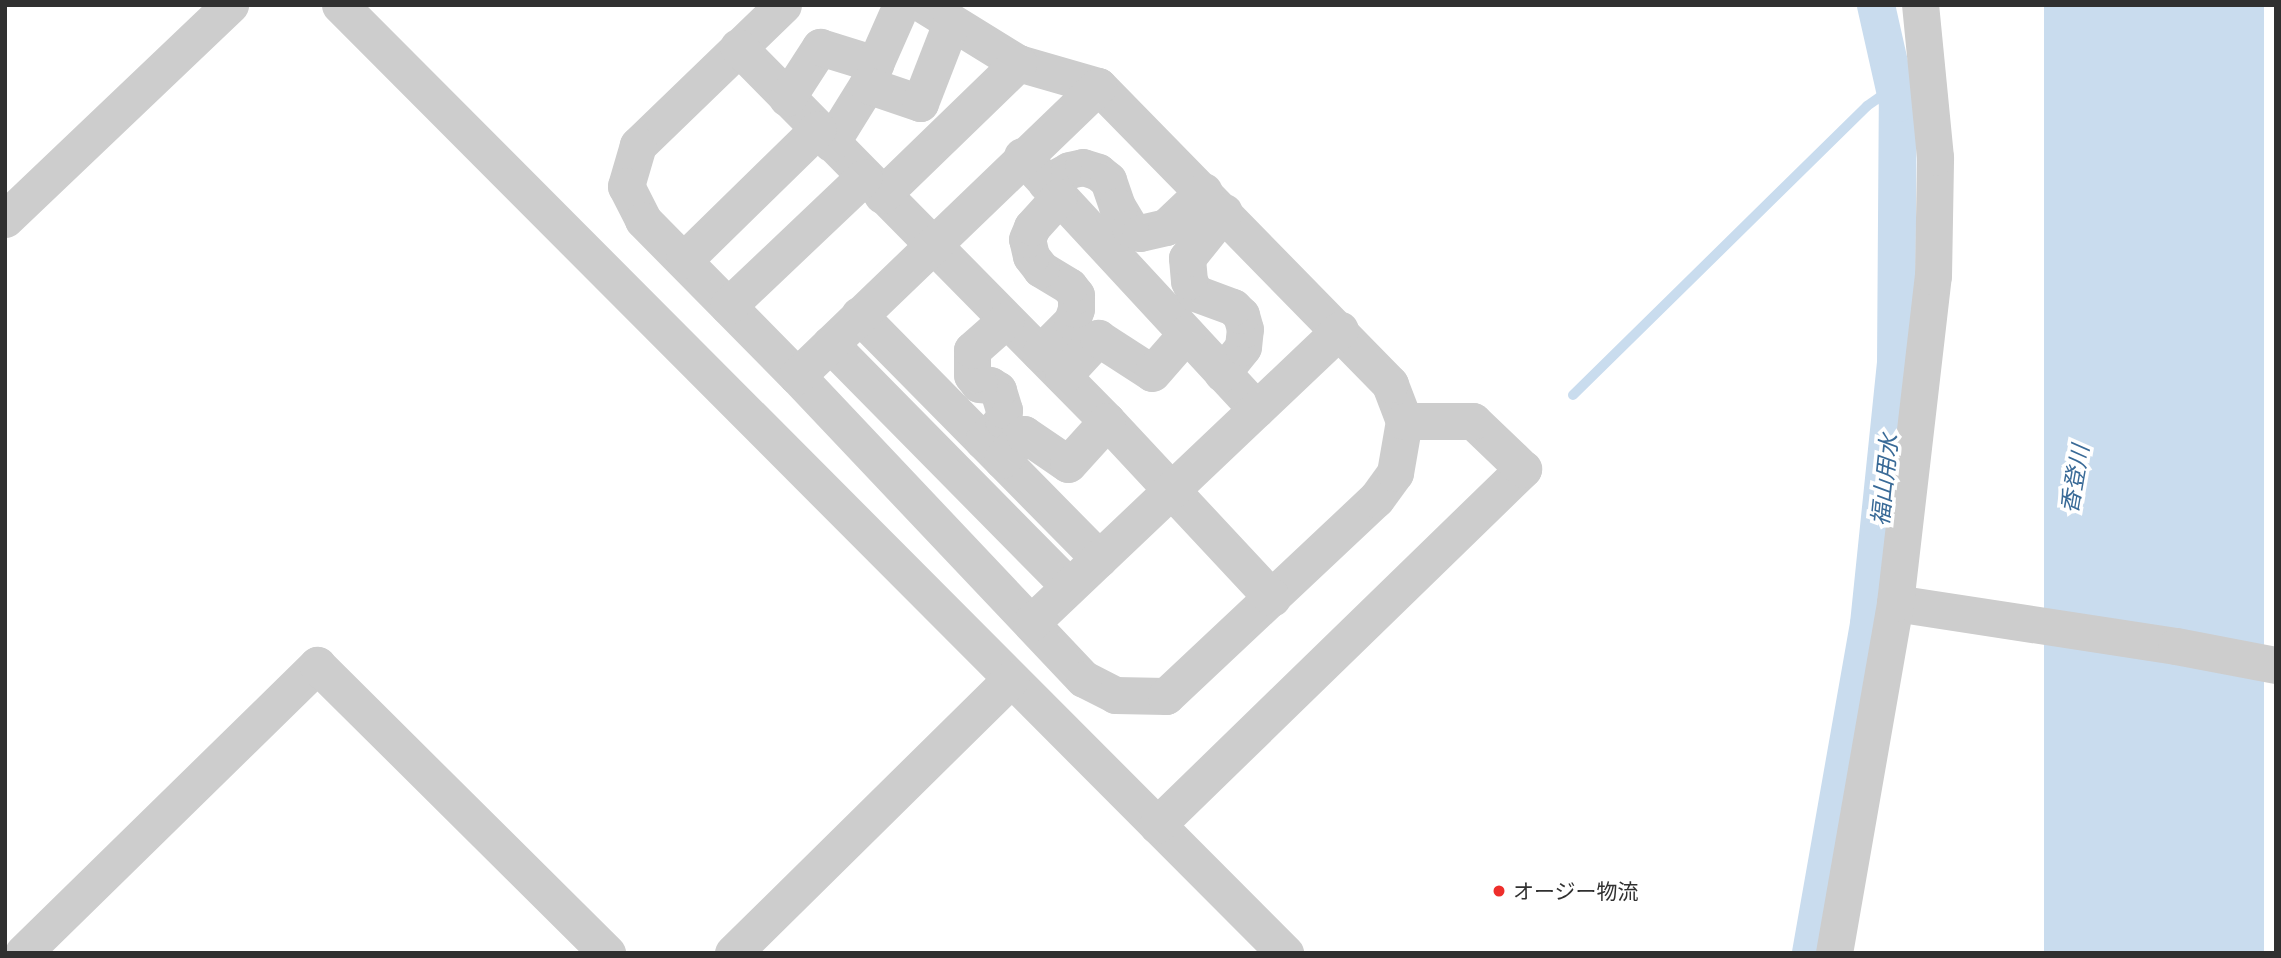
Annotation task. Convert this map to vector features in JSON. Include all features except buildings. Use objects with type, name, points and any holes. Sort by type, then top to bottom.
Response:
[{"type":"street","points":[[5,219],[230,5]]},
{"type":"street","points":[[340,5],[1284,953]]},
{"type":"street","points":[[684,260],[825,136],[866,85],[920,103],[938,14],[1018,63],[1098,86],[1214,201],[1390,384],[1404,422],[1395,473],[1376,499],[1166,696],[1115,695],[1084,679],[797,376],[643,220],[626,186],[638,145],[783,5]]},
{"type":"street","points":[[787,97],[820,47],[875,64],[901,5]]},
{"type":"street","points":[[1834,953],[1908,604],[1933,276],[1935,158],[1920,5]]},
{"type":"street","points":[[738,47],[930,245],[1107,421],[1272,598]]},
{"type":"street","points":[[728,306],[1018,63]]},
{"type":"street","points":[[797,376],[1022,156],[1098,86]]},
{"type":"street","points":[[1022,156],[1256,409]]},
{"type":"street","points":[[1051,365],[1072,321],[1076,309],[1076,295],[1069,286],[1041,269],[1031,256],[1027,239],[1053,190],[1069,170],[1083,167],[1098,172],[1108,180],[1117,206],[1130,228],[1140,233],[1166,228],[1214,201]]},
{"type":"street","points":[[1214,201],[1187,258],[1189,281],[1195,293],[1233,307],[1241,315],[1245,330],[1242,347],[1222,373]]},
{"type":"street","points":[[859,315],[1099,558]]},
{"type":"street","points":[[993,451],[1004,410],[998,390],[990,385],[979,384],[972,375],[972,350],[1006,320]]},
{"type":"street","points":[[1031,623],[1340,330]]},
{"type":"street","points":[[1051,365],[1098,338],[1152,373],[1186,334]]},
{"type":"street","points":[[830,344],[1069,586]]},
{"type":"street","points":[[993,451],[1024,434],[1068,464],[1107,421]]},
{"type":"street","points":[[1157,825],[1522,469],[1473,421],[1404,422]]},
{"type":"street","points":[[1908,604],[2176,646],[2276,665]]},
{"type":"street","points":[[23,953],[317,665],[607,953]]},
{"type":"street","points":[[733,953],[1011,679]]},
{"type":"water","name":"香登川","points":[[2044,5],[2264,5],[2264,953],[2044,953]]},
{"type":"waterway","name":"福山用水","points":[[1811,953],[1869,624],[1896,364],[1898,103],[1876,5]]},
{"type":"waterway","points":[[1573,395],[1867,106],[1907,78]]},
{"type":"place","name":"オージー物流","points":[[1499,891]]}]
